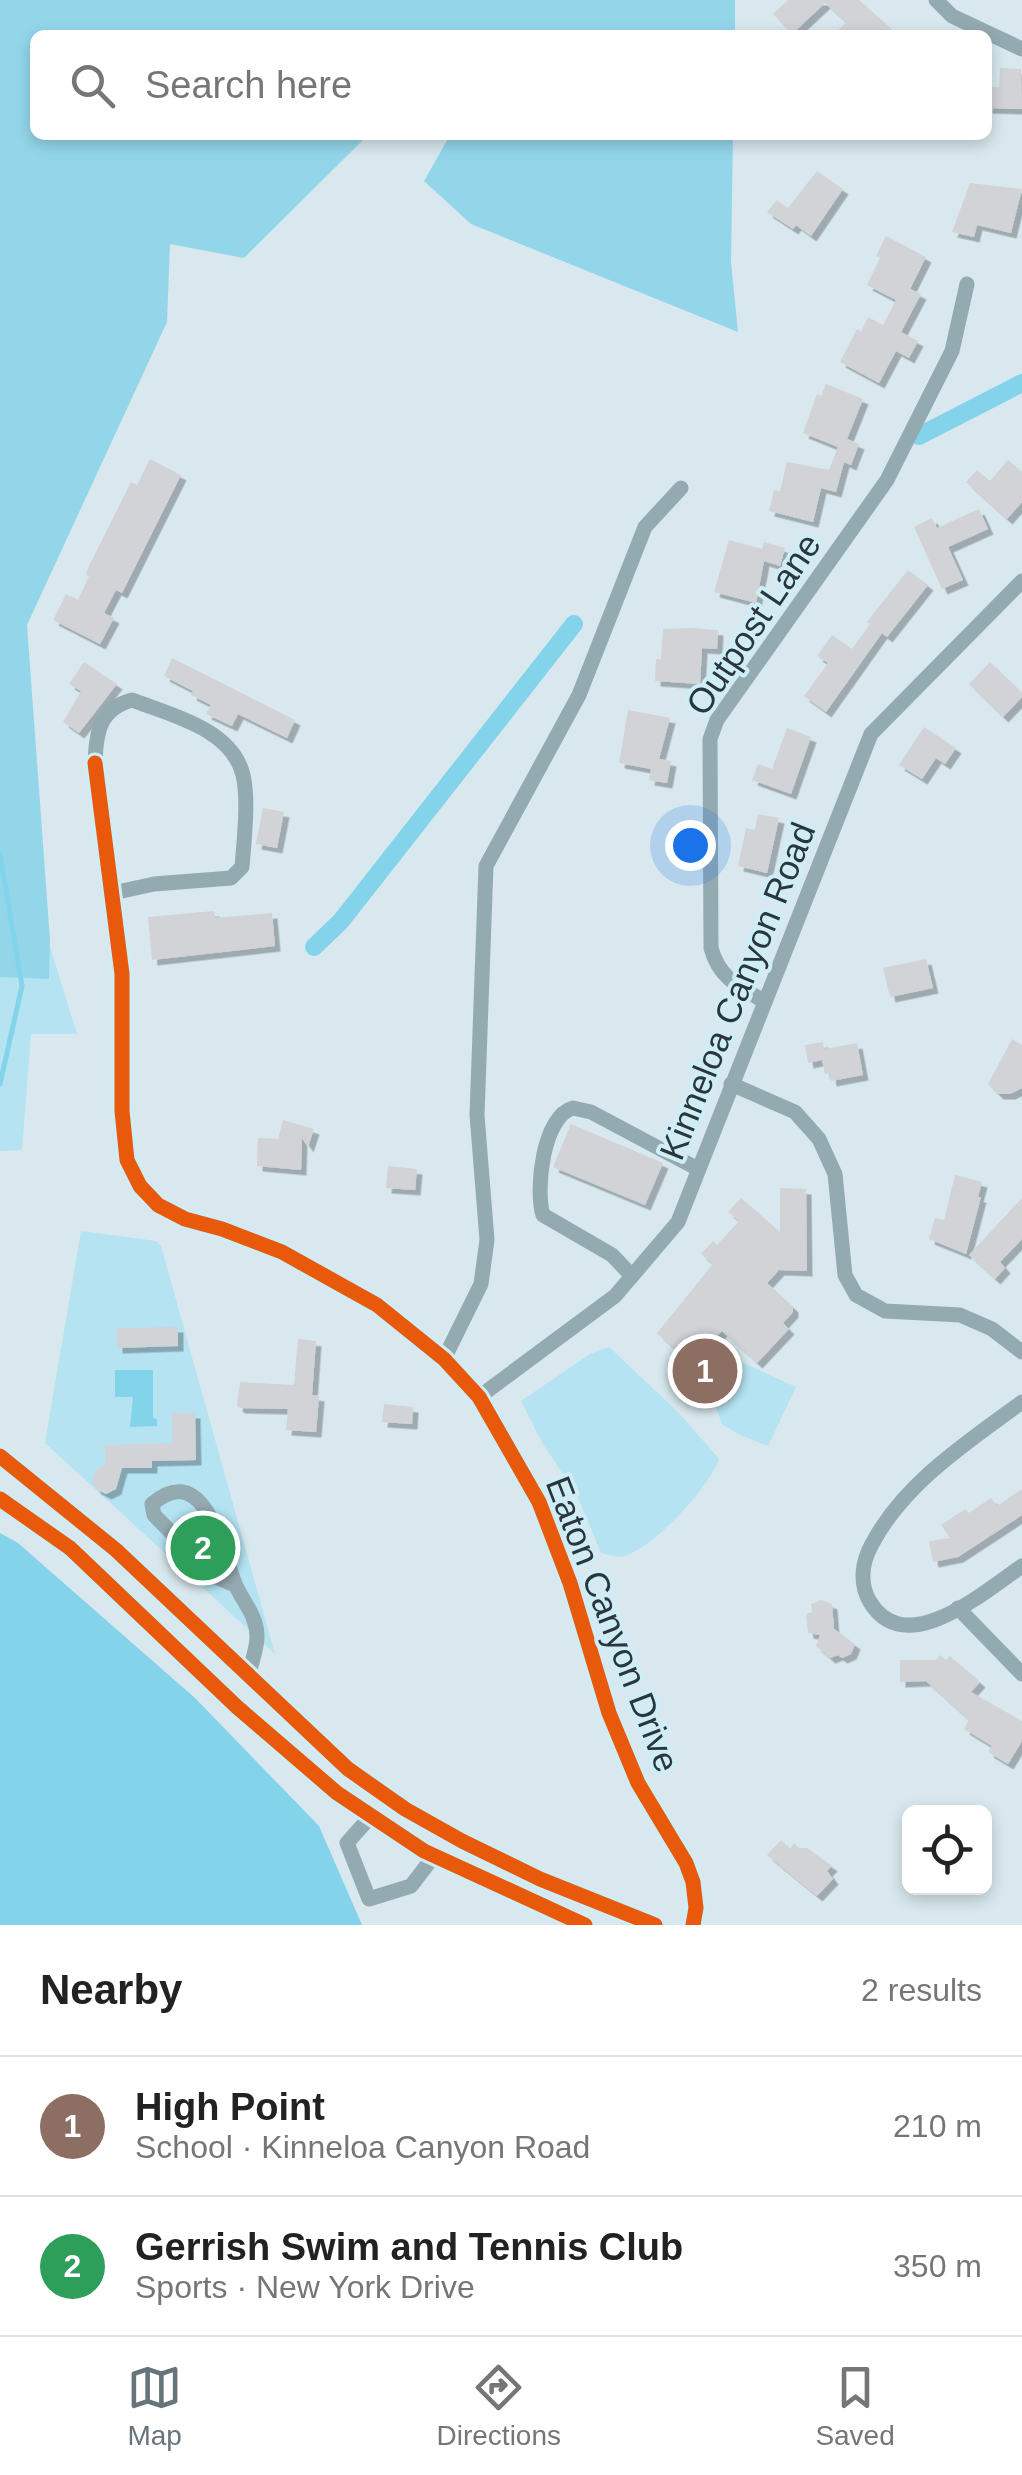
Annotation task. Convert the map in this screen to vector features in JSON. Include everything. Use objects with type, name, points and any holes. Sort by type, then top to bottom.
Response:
[{"type":"main road","points":[[7,1460],[116,1550],[348,1769],[405,1809],[540,1879],[655,1925]]},
{"type":"main road","points":[[0,1499],[70,1548],[237,1707],[336,1793],[434,1856],[585,1925]]},
{"type":"street","points":[[936,0],[952,16],[982,30]]},
{"type":"street","points":[[992,35],[1022,49]]},
{"type":"street","name":"Outpost Lane","points":[[764,1001],[730,982],[720,971],[711,948],[710,740],[716,720],[887,480],[952,351],[967,284]]},
{"type":"street","points":[[444,1359],[481,1284],[487,1240],[478,1116],[486,866],[579,695],[644,527],[680,488]]},
{"type":"street","name":"Kinneloa Canyon Road","points":[[480,1397],[615,1296],[678,1222],[872,734],[1022,581]]},
{"type":"street","name":"Eaton Canyon Drive","points":[[113,893],[154,884],[230,878],[242,868],[244,776],[235,756],[223,740],[132,700],[105,714],[96,733],[96,764],[122,974],[122,1111],[127,1160],[140,1186],[158,1205],[185,1219],[282,1252],[377,1305],[444,1359],[480,1397],[539,1502],[570,1583],[609,1714],[638,1782],[686,1863],[696,1908],[692,1925]]},
{"type":"street","points":[[731,1084],[795,1112],[819,1139],[835,1174],[845,1275],[856,1295],[886,1311],[960,1314],[1004,1336],[1022,1352]]},
{"type":"street","points":[[632,1276],[612,1255],[548,1221],[540,1206],[549,1136],[565,1110],[580,1108],[591,1112],[698,1169]]},
{"type":"street","points":[[1022,1402],[916,1489],[881,1528],[864,1562],[866,1594],[890,1621],[924,1625],[1022,1566]]},
{"type":"street","points":[[235,1585],[214,1576],[154,1514],[152,1504],[163,1495],[178,1493],[195,1497],[212,1517],[235,1585],[252,1609],[257,1636],[249,1675]]},
{"type":"street","points":[[958,1608],[1022,1674]]},
{"type":"street","points":[[370,1816],[347,1843],[369,1899],[411,1886],[434,1856]]},
{"type":"shaded area","points":[[0,0],[735,0],[735,30],[30,30],[30,140],[363,140],[244,258],[170,244],[167,322],[27,625],[50,940],[49,979],[0,977]]},
{"type":"shaded area","points":[[447,140],[733,140],[731,262],[738,332],[471,224],[424,181]]},
{"type":"shaded area","points":[[0,785],[77,1034],[31,1034],[22,1150],[0,1151]]},
{"type":"shaded area","points":[[81,1231],[156,1241],[161,1246],[275,1654],[45,1443]]},
{"type":"shaded area","points":[[609,1347],[679,1413],[719,1459],[679,1515],[651,1540],[622,1557],[601,1553],[577,1495],[543,1444],[521,1401],[590,1354]]},
{"type":"shaded area","points":[[726,1355],[796,1387],[768,1446],[722,1424],[710,1391]]},
{"type":"shaded area","points":[[115,1370],[153,1370],[153,1418],[157,1419],[157,1426],[130,1427],[133,1397],[115,1397]]},
{"type":"shaded area","points":[[0,1533],[18,1543],[195,1698],[319,1826],[362,1925],[0,1925]]},
{"type":"building","points":[[788,0],[859,0],[892,30],[839,30],[846,22],[825,3],[796,30],[788,30],[773,14]]},
{"type":"building","points":[[1000,68],[1021,69],[1022,109],[992,108],[992,87],[999,87]]},
{"type":"building","points":[[817,171],[843,189],[811,236],[767,212],[777,200],[788,208]]},
{"type":"building","points":[[970,183],[1022,189],[1011,233],[977,225],[974,237],[952,232]]},
{"type":"building","points":[[886,236],[926,257],[910,289],[921,294],[901,332],[918,341],[909,358],[896,351],[879,383],[840,362],[857,329],[861,332],[868,317],[883,325],[896,300],[867,285]]},
{"type":"building","points":[[826,384],[863,399],[847,439],[859,444],[851,465],[844,462],[836,492],[821,488],[813,522],[769,511],[774,490],[780,491],[787,462],[829,470],[838,447],[803,433],[817,394],[821,396]]},
{"type":"building","points":[[150,459],[181,475],[122,593],[116,590],[104,613],[114,618],[100,644],[53,620],[66,594],[78,600],[89,576],[89,566],[131,482],[137,485]]},
{"type":"building","points":[[1008,460],[1022,472],[1022,502],[1007,519],[966,482],[977,470],[990,481]]},
{"type":"building","points":[[979,509],[988,529],[948,547],[963,580],[942,589],[914,527],[932,518],[937,528]]},
{"type":"building","points":[[729,540],[762,549],[764,542],[785,548],[780,566],[764,561],[756,603],[714,592]]},
{"type":"building","points":[[908,570],[928,585],[887,637],[882,633],[826,712],[804,696],[828,663],[817,656],[832,635],[852,649],[870,624],[867,622]]},
{"type":"building","points":[[663,629],[718,630],[717,649],[702,648],[700,684],[655,681]]},
{"type":"building","points":[[172,658],[295,720],[287,738],[238,714],[232,726],[206,714],[211,705],[164,676]]},
{"type":"building","points":[[84,662],[117,684],[79,733],[63,722],[81,691],[69,684]]},
{"type":"building","points":[[990,662],[1022,693],[1003,717],[969,684]]},
{"type":"building","points":[[628,710],[670,718],[659,759],[671,761],[667,783],[649,780],[651,769],[619,763]]},
{"type":"building","points":[[924,727],[956,748],[945,764],[936,758],[922,779],[899,765]]},
{"type":"building","points":[[787,728],[811,737],[791,794],[752,780],[758,764],[772,769]]},
{"type":"building","points":[[263,808],[284,812],[277,848],[256,844]]},
{"type":"building","points":[[758,814],[779,818],[767,873],[738,866],[746,828],[755,830]]},
{"type":"building","points":[[214,911],[215,918],[272,913],[275,946],[152,960],[148,917]]},
{"type":"building","points":[[926,959],[933,988],[890,997],[883,968]]},
{"type":"building","points":[[1012,1039],[1022,1045],[1022,1088],[998,1094],[988,1084]]},
{"type":"building","points":[[823,1042],[824,1049],[857,1043],[863,1075],[831,1081],[822,1060],[808,1063],[805,1045]]},
{"type":"building","points":[[283,1120],[314,1129],[308,1147],[302,1138],[301,1170],[257,1166],[258,1138],[278,1139]]},
{"type":"building","points":[[571,1124],[663,1163],[645,1205],[553,1167]]},
{"type":"building","points":[[388,1166],[417,1169],[415,1190],[386,1188]]},
{"type":"building","points":[[955,1175],[982,1182],[966,1254],[929,1239],[935,1218],[944,1220]]},
{"type":"building","points":[[780,1188],[806,1189],[807,1271],[779,1270],[767,1283],[793,1307],[783,1323],[789,1329],[757,1363],[722,1331],[690,1363],[657,1333],[713,1264],[701,1254],[713,1241],[717,1245],[739,1221],[728,1212],[741,1198],[780,1232]]},
{"type":"building","points":[[1022,1198],[1022,1239],[1000,1262],[1005,1268],[995,1279],[969,1255]]},
{"type":"building","points":[[178,1327],[178,1346],[117,1348],[117,1328]]},
{"type":"building","points":[[298,1339],[316,1341],[312,1395],[319,1396],[316,1432],[286,1430],[288,1409],[237,1406],[240,1382],[294,1385]]},
{"type":"building","points":[[384,1404],[413,1407],[412,1424],[382,1422]]},
{"type":"building","points":[[172,1413],[195,1413],[196,1460],[152,1461],[152,1468],[122,1468],[116,1489],[106,1494],[96,1489],[92,1480],[96,1470],[105,1464],[105,1445],[172,1443]]},
{"type":"building","points":[[1022,1489],[1022,1515],[958,1557],[933,1562],[929,1541],[950,1538],[941,1525],[991,1498],[997,1506]]},
{"type":"building","points":[[821,1600],[832,1604],[834,1629],[855,1644],[851,1654],[830,1658],[816,1646],[820,1635],[808,1633],[806,1614],[812,1612],[811,1604]]},
{"type":"building","points":[[940,1655],[946,1660],[950,1656],[980,1682],[971,1692],[1022,1721],[1022,1741],[1008,1764],[988,1752],[992,1746],[964,1729],[969,1720],[926,1681],[900,1682],[900,1660],[936,1660]]},
{"type":"building","points":[[781,1840],[790,1849],[794,1843],[807,1848],[832,1866],[827,1871],[833,1879],[817,1896],[767,1855]]},
{"type":"waterway","points":[[919,436],[1022,383]]},
{"type":"waterway","points":[[314,947],[341,921],[574,624]]},
{"type":"waterway","points":[[0,854],[22,986],[0,1084]]},
{"type":"cycle path","points":[[95,763],[122,974],[122,1111],[127,1160],[140,1186],[158,1205],[185,1219],[282,1252],[377,1305],[444,1359],[479,1397],[539,1502],[570,1583],[609,1713],[638,1783],[686,1863],[696,1908],[693,1925]]},
{"type":"cycle path","points":[[0,1456],[116,1550],[348,1769],[405,1809],[462,1841],[540,1879],[655,1925]]},
{"type":"cycle path","points":[[0,1499],[70,1548],[237,1707],[337,1793],[424,1851],[585,1925]]},
{"type":"place","name":"High Point","points":[[705,1371]]},
{"type":"place","name":"Gerrish Swim and Tennis Club","points":[[203,1548]]}]
